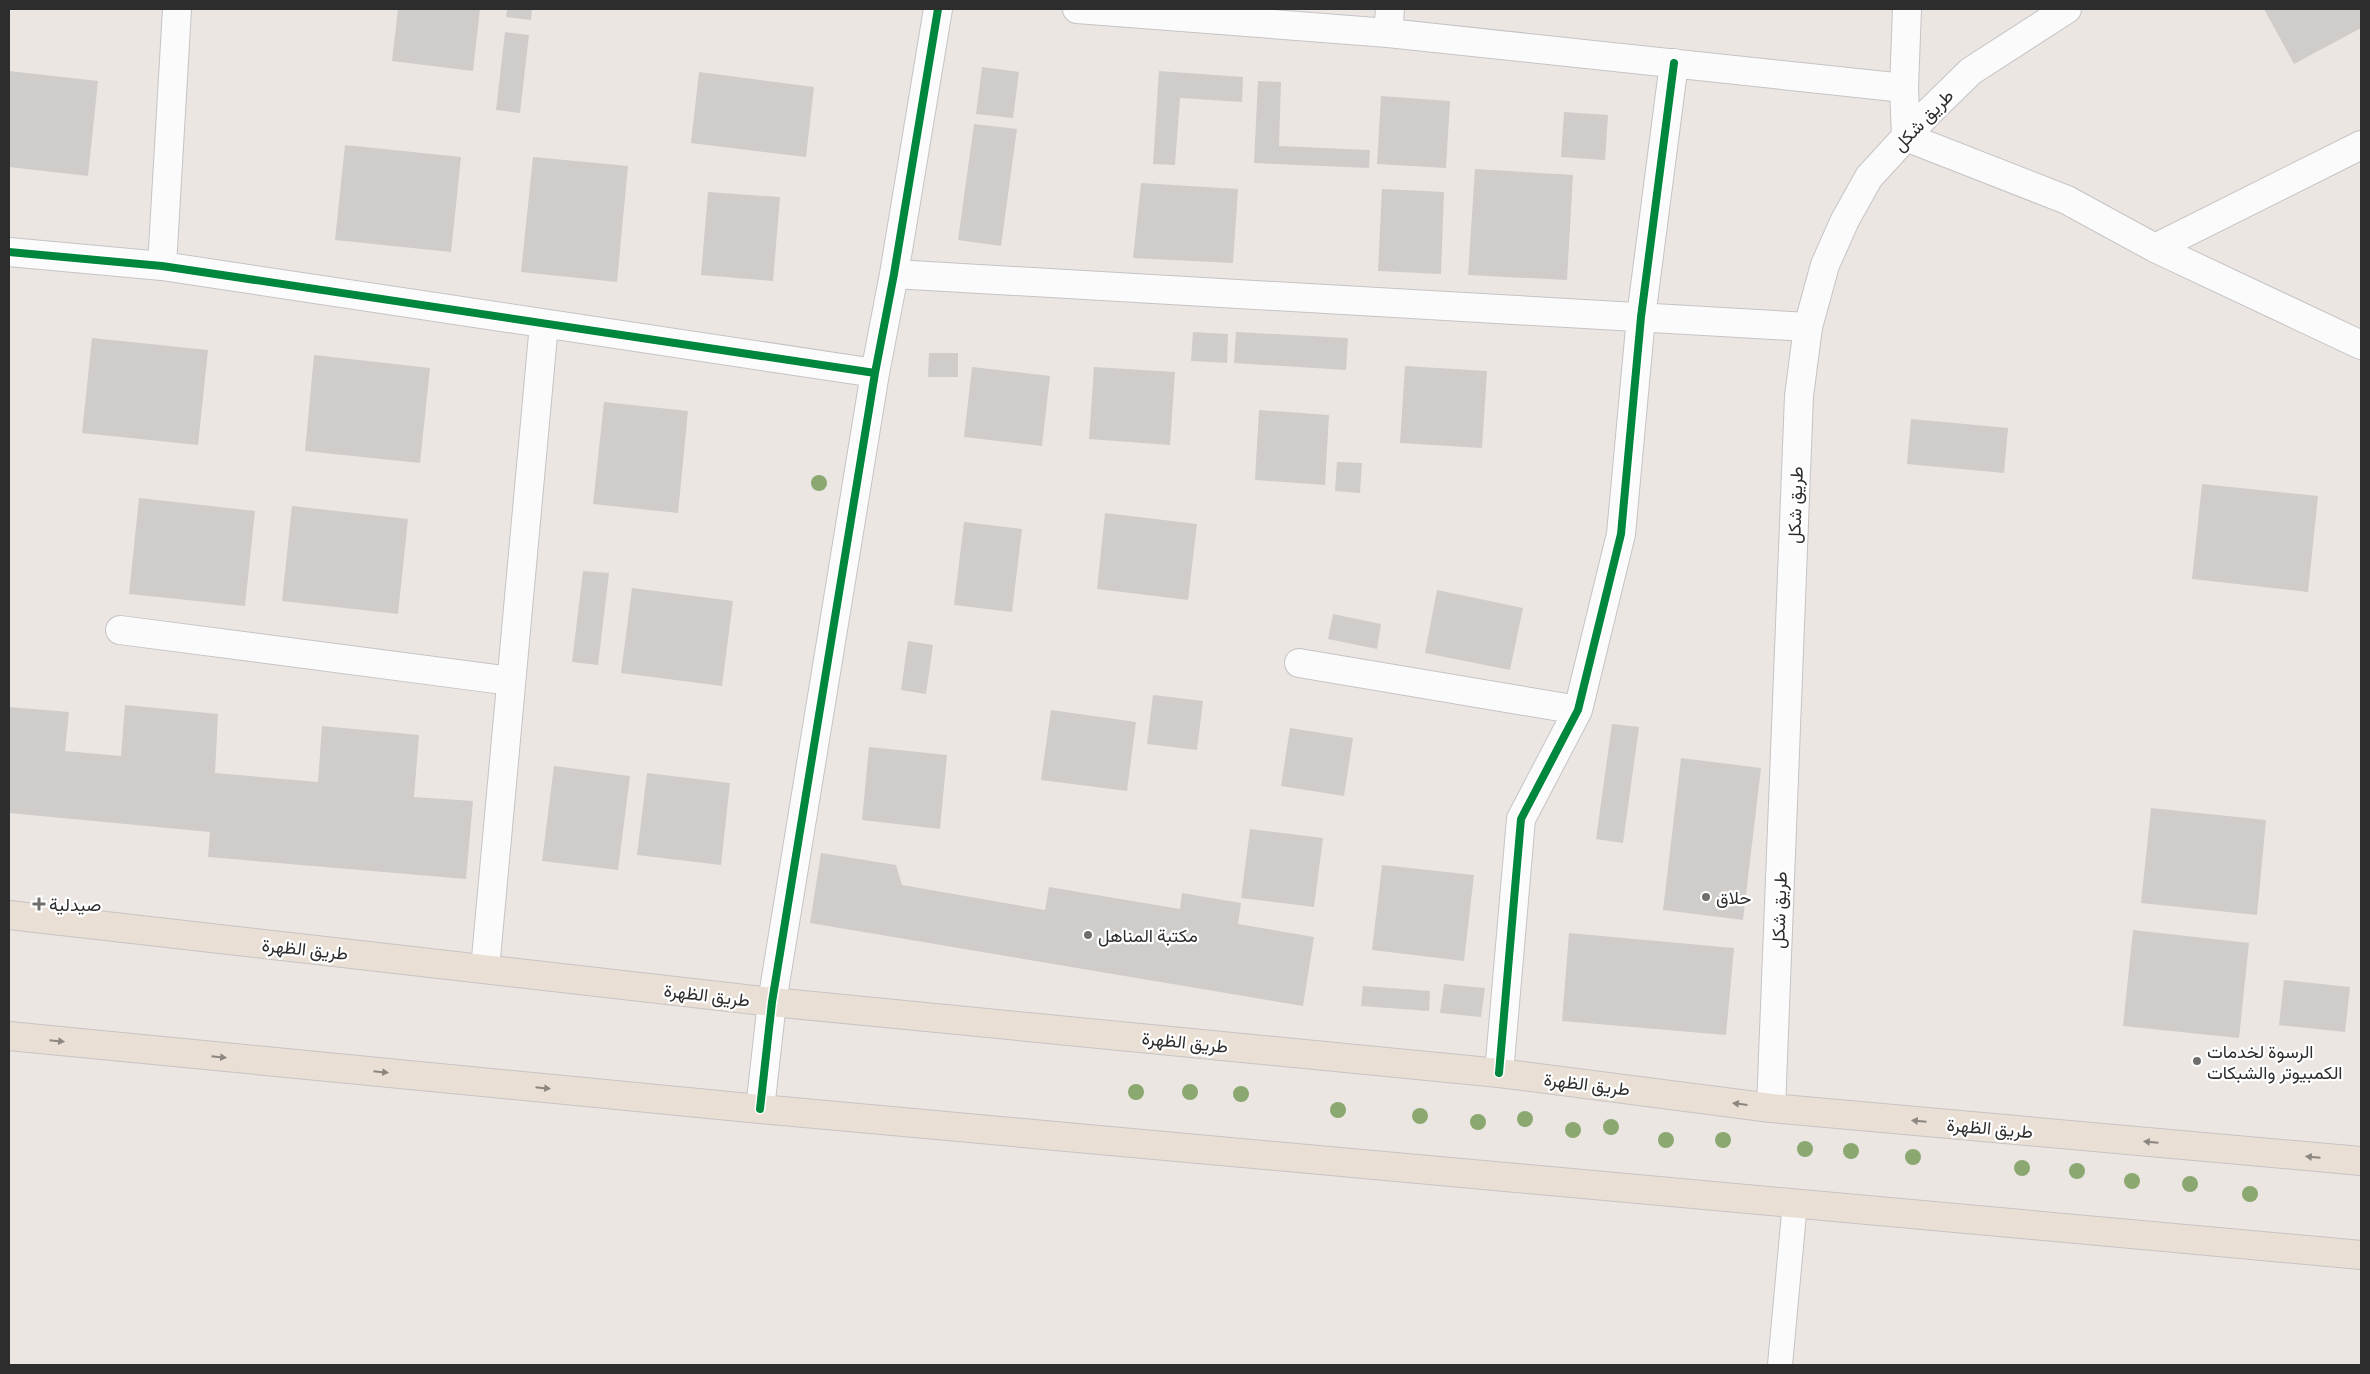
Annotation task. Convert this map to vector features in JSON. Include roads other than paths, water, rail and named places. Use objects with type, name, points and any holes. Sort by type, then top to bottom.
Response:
[{"type":"main road","name":"طريق الظهرة","points":[[9,915],[772,1002],[1499,1073],[1771,1108],[2361,1161]]},
{"type":"main road","points":[[9,1036],[760,1109],[2361,1255]]},
{"type":"street","points":[[162,266],[177,9]]},
{"type":"street","points":[[760,1109],[772,1002],[875,373],[894,274],[938,9]]},
{"type":"street","points":[[1077,9],[1389,21],[1674,63],[1904,88]]},
{"type":"street","points":[[1907,9],[1904,88],[1906,137],[2068,200],[2155,248],[2361,345]]},
{"type":"street","name":"طريق شكل","points":[[1771,1108],[1799,396],[1808,327],[1825,265],[1845,220],[1870,177],[1906,137],[1972,71],[2068,9]]},
{"type":"street","points":[[1499,1073],[1521,819],[1578,710],[1622,534],[1641,316],[1674,63]]},
{"type":"street","points":[[2155,248],[2361,145]]},
{"type":"street","points":[[9,252],[162,266],[875,373]]},
{"type":"street","points":[[894,274],[1808,327]]},
{"type":"street","points":[[485,969],[544,324]]},
{"type":"street","points":[[120,630],[511,681]]},
{"type":"street","points":[[1299,663],[1578,710]]},
{"type":"lane","points":[[1780,1365],[1795,1203]]},
{"type":"place","name":"حلاق","points":[[1706,897]]},
{"type":"place","name":"صيدلية","points":[[39,904]]},
{"type":"place","name":"مكتبة المناهل","points":[[1088,935]]},
{"type":"place","name":"الرسوة لخدمات الكمبيوتر والشبكات","points":[[2197,1061]]}]
